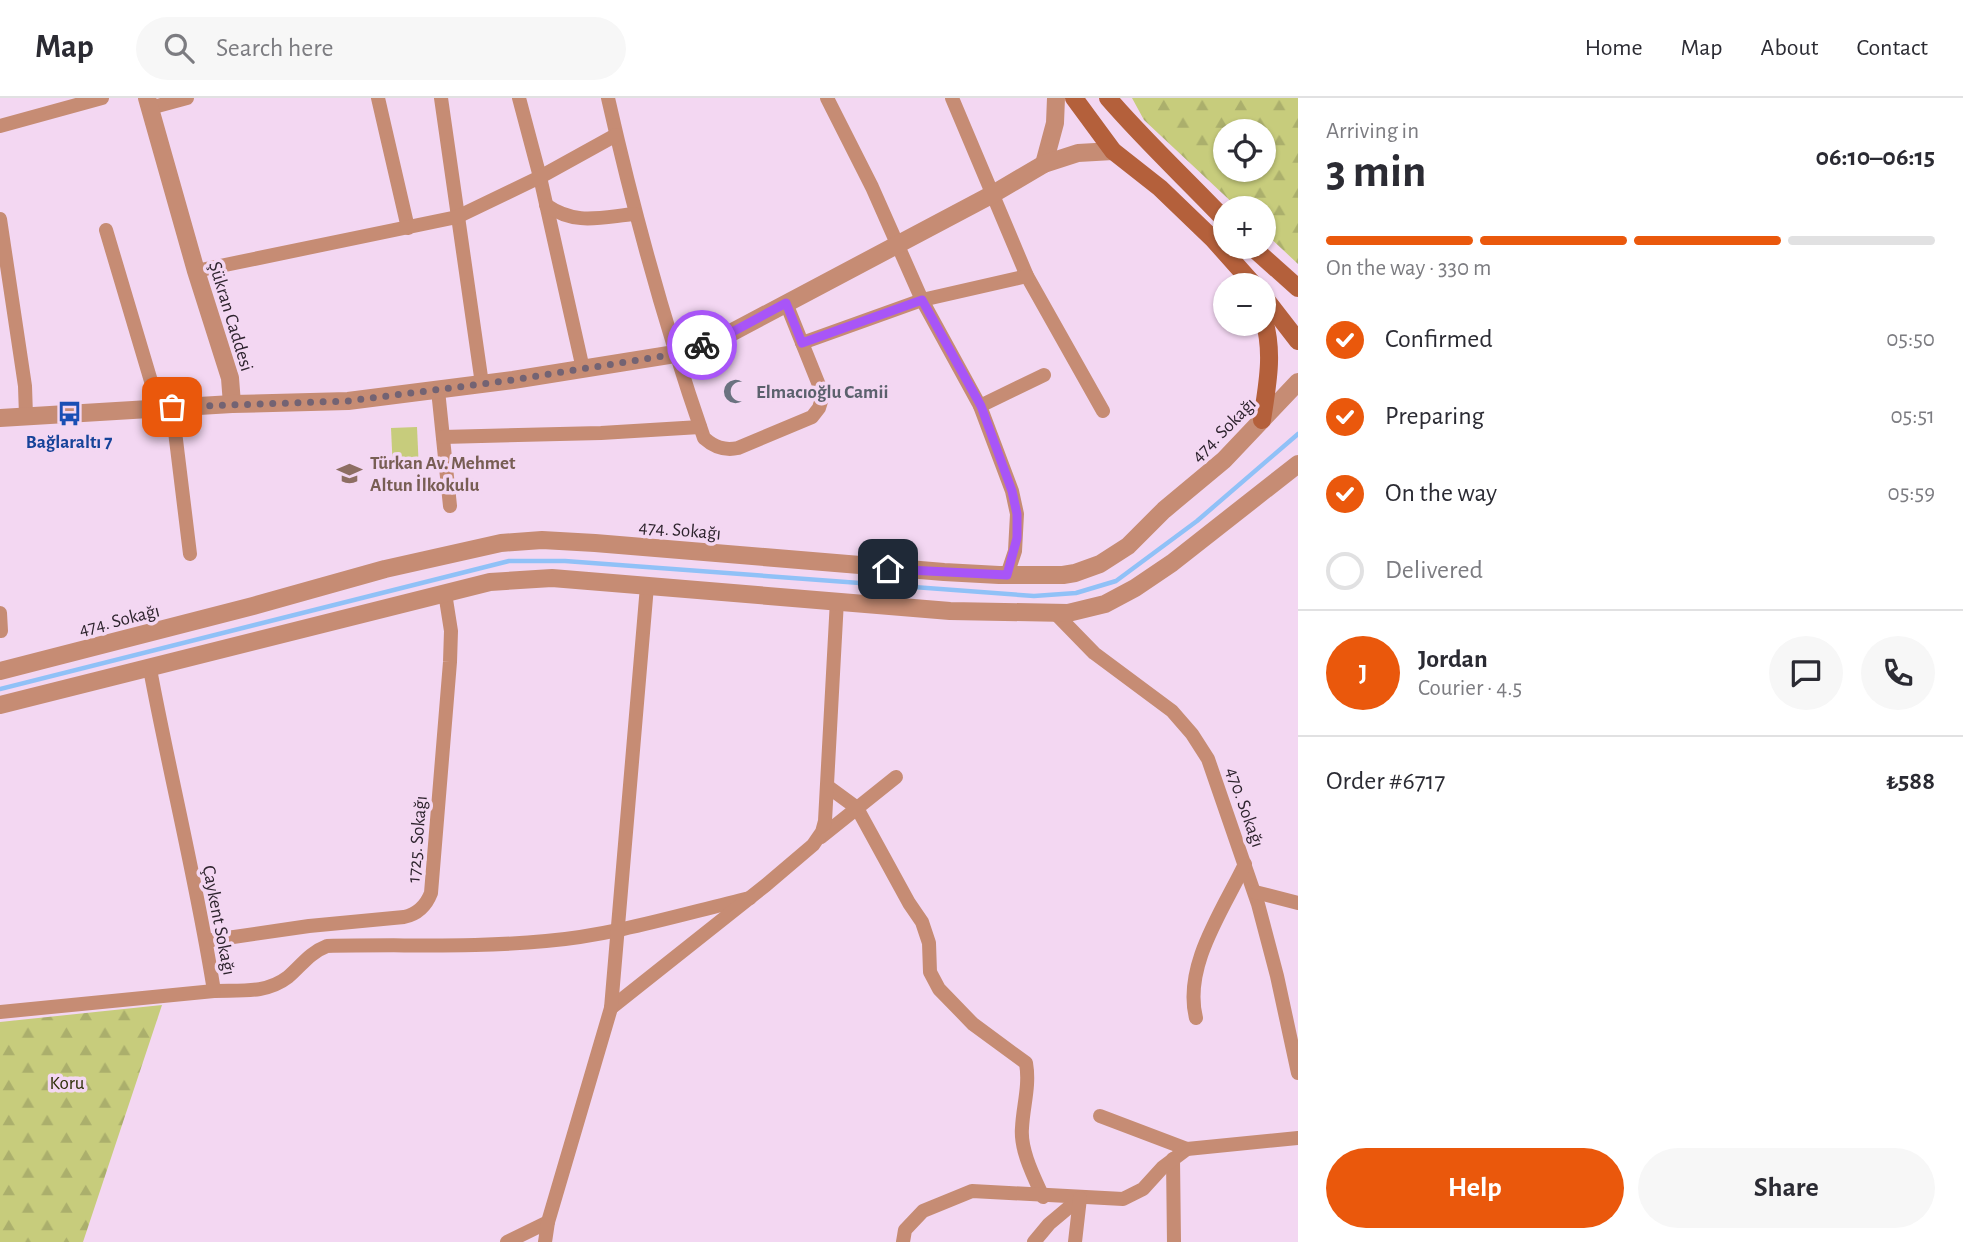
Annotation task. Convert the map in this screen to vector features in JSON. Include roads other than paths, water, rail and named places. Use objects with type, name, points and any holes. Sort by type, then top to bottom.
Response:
[{"type":"main road","points":[[1074,98],[1113,151],[1160,188],[1213,239],[1242,273]]},
{"type":"main road","points":[[1108,98],[1140,135],[1213,207]]},
{"type":"main road","points":[[1265,259],[1298,288]]},
{"type":"main road","points":[[1274,268],[1298,275]]},
{"type":"main road","points":[[1276,313],[1298,341]]},
{"type":"main road","points":[[1262,420],[1270,369],[1268,336]]},
{"type":"street","points":[[0,126],[102,98]]},
{"type":"street","points":[[148,103],[187,98]]},
{"type":"street","points":[[378,98],[408,228]]},
{"type":"street","points":[[441,98],[482,384]]},
{"type":"street","points":[[519,98],[540,177],[583,369]]},
{"type":"street","points":[[608,98],[635,214],[675,354],[704,438],[720,448],[732,449],[812,417],[819,408],[823,395],[786,303]]},
{"type":"street","points":[[827,98],[873,187],[922,300],[981,406],[1012,491],[1017,514],[1015,551],[1007,575]]},
{"type":"street","points":[[952,98],[1027,275],[1103,411]]},
{"type":"street","points":[[1044,164],[1055,123],[1056,98]]},
{"type":"street","name":"Şükran Caddesi","points":[[148,103],[230,378],[232,404]]},
{"type":"street","points":[[196,271],[457,217],[540,177],[616,135]]},
{"type":"street","points":[[0,418],[232,404],[348,401],[482,384],[675,354],[723,337],[993,194],[1044,164],[1077,153],[1113,151]]},
{"type":"street","points":[[546,205],[563,215],[578,219],[635,214]]},
{"type":"street","points":[[0,219],[25,386],[26,416]]},
{"type":"street","points":[[106,230],[166,408],[190,554]]},
{"type":"street","points":[[802,343],[922,300],[1027,275]]},
{"type":"street","points":[[981,406],[1044,375]]},
{"type":"street","name":"474. Sokağı","points":[[0,671],[386,569],[514,542],[542,540],[608,544],[877,568],[1007,575],[1075,573],[1100,564],[1128,546],[1164,510],[1205,478],[1298,382]]},
{"type":"street","points":[[439,390],[450,506]]},
{"type":"street","points":[[443,436],[588,434],[700,427]]},
{"type":"street","points":[[0,705],[445,593],[491,582],[529,578],[837,600],[950,611],[1056,614],[1091,608],[1135,588],[1172,563],[1298,464]]},
{"type":"street","points":[[545,1242],[548,1222],[611,1008],[647,586]]},
{"type":"street","name":"1725. Sokağı","points":[[206,941],[309,926],[410,916],[425,905],[430,893],[451,646],[445,593]]},
{"type":"street","points":[[818,839],[824,827],[837,600]]},
{"type":"street","points":[[0,613],[1,631]]},
{"type":"street","name":"470. Sokağı","points":[[1056,614],[1094,653],[1172,711],[1192,734],[1214,772],[1255,892],[1298,1073]]},
{"type":"street","name":"Çaykent Sokağı","points":[[0,1012],[214,991],[150,669]]},
{"type":"street","points":[[611,1008],[896,777]]},
{"type":"street","points":[[827,786],[857,808],[922,922],[929,943],[930,972],[939,989],[973,1024],[1026,1063],[1028,1082],[1021,1131],[1028,1159],[1043,1197]]},
{"type":"street","points":[[1196,1018],[1193,987],[1197,965],[1245,864]]},
{"type":"street","points":[[1255,892],[1298,903]]},
{"type":"street","points":[[214,991],[264,989],[283,980],[309,955],[327,946],[511,944],[548,941],[616,930],[750,898]]},
{"type":"street","points":[[1100,1116],[1187,1149],[1298,1138]]},
{"type":"street","points":[[903,1242],[905,1230],[916,1216],[931,1207],[972,1191],[1116,1200],[1130,1197],[1143,1189],[1187,1149]]},
{"type":"street","points":[[1173,1159],[1174,1242]]},
{"type":"street","points":[[1034,1242],[1049,1224],[1080,1198]]},
{"type":"street","points":[[1075,1242],[1080,1198]]},
{"type":"street","points":[[507,1242],[548,1222]]},
{"type":"waterway","points":[[0,689],[509,561],[565,561],[1034,596],[1076,593],[1116,581],[1197,521],[1298,434]]},
{"type":"place","name":"Elmacıoğlu Camii","points":[[736,391]]},
{"type":"place","name":"Bağlaraltı 7","points":[[69,413]]},
{"type":"place","name":"Türkan Av. Mehmet Altun İlkokulu","points":[[350,473]]},
{"type":"park label","name":"Koru","points":[[67,1082]]}]
